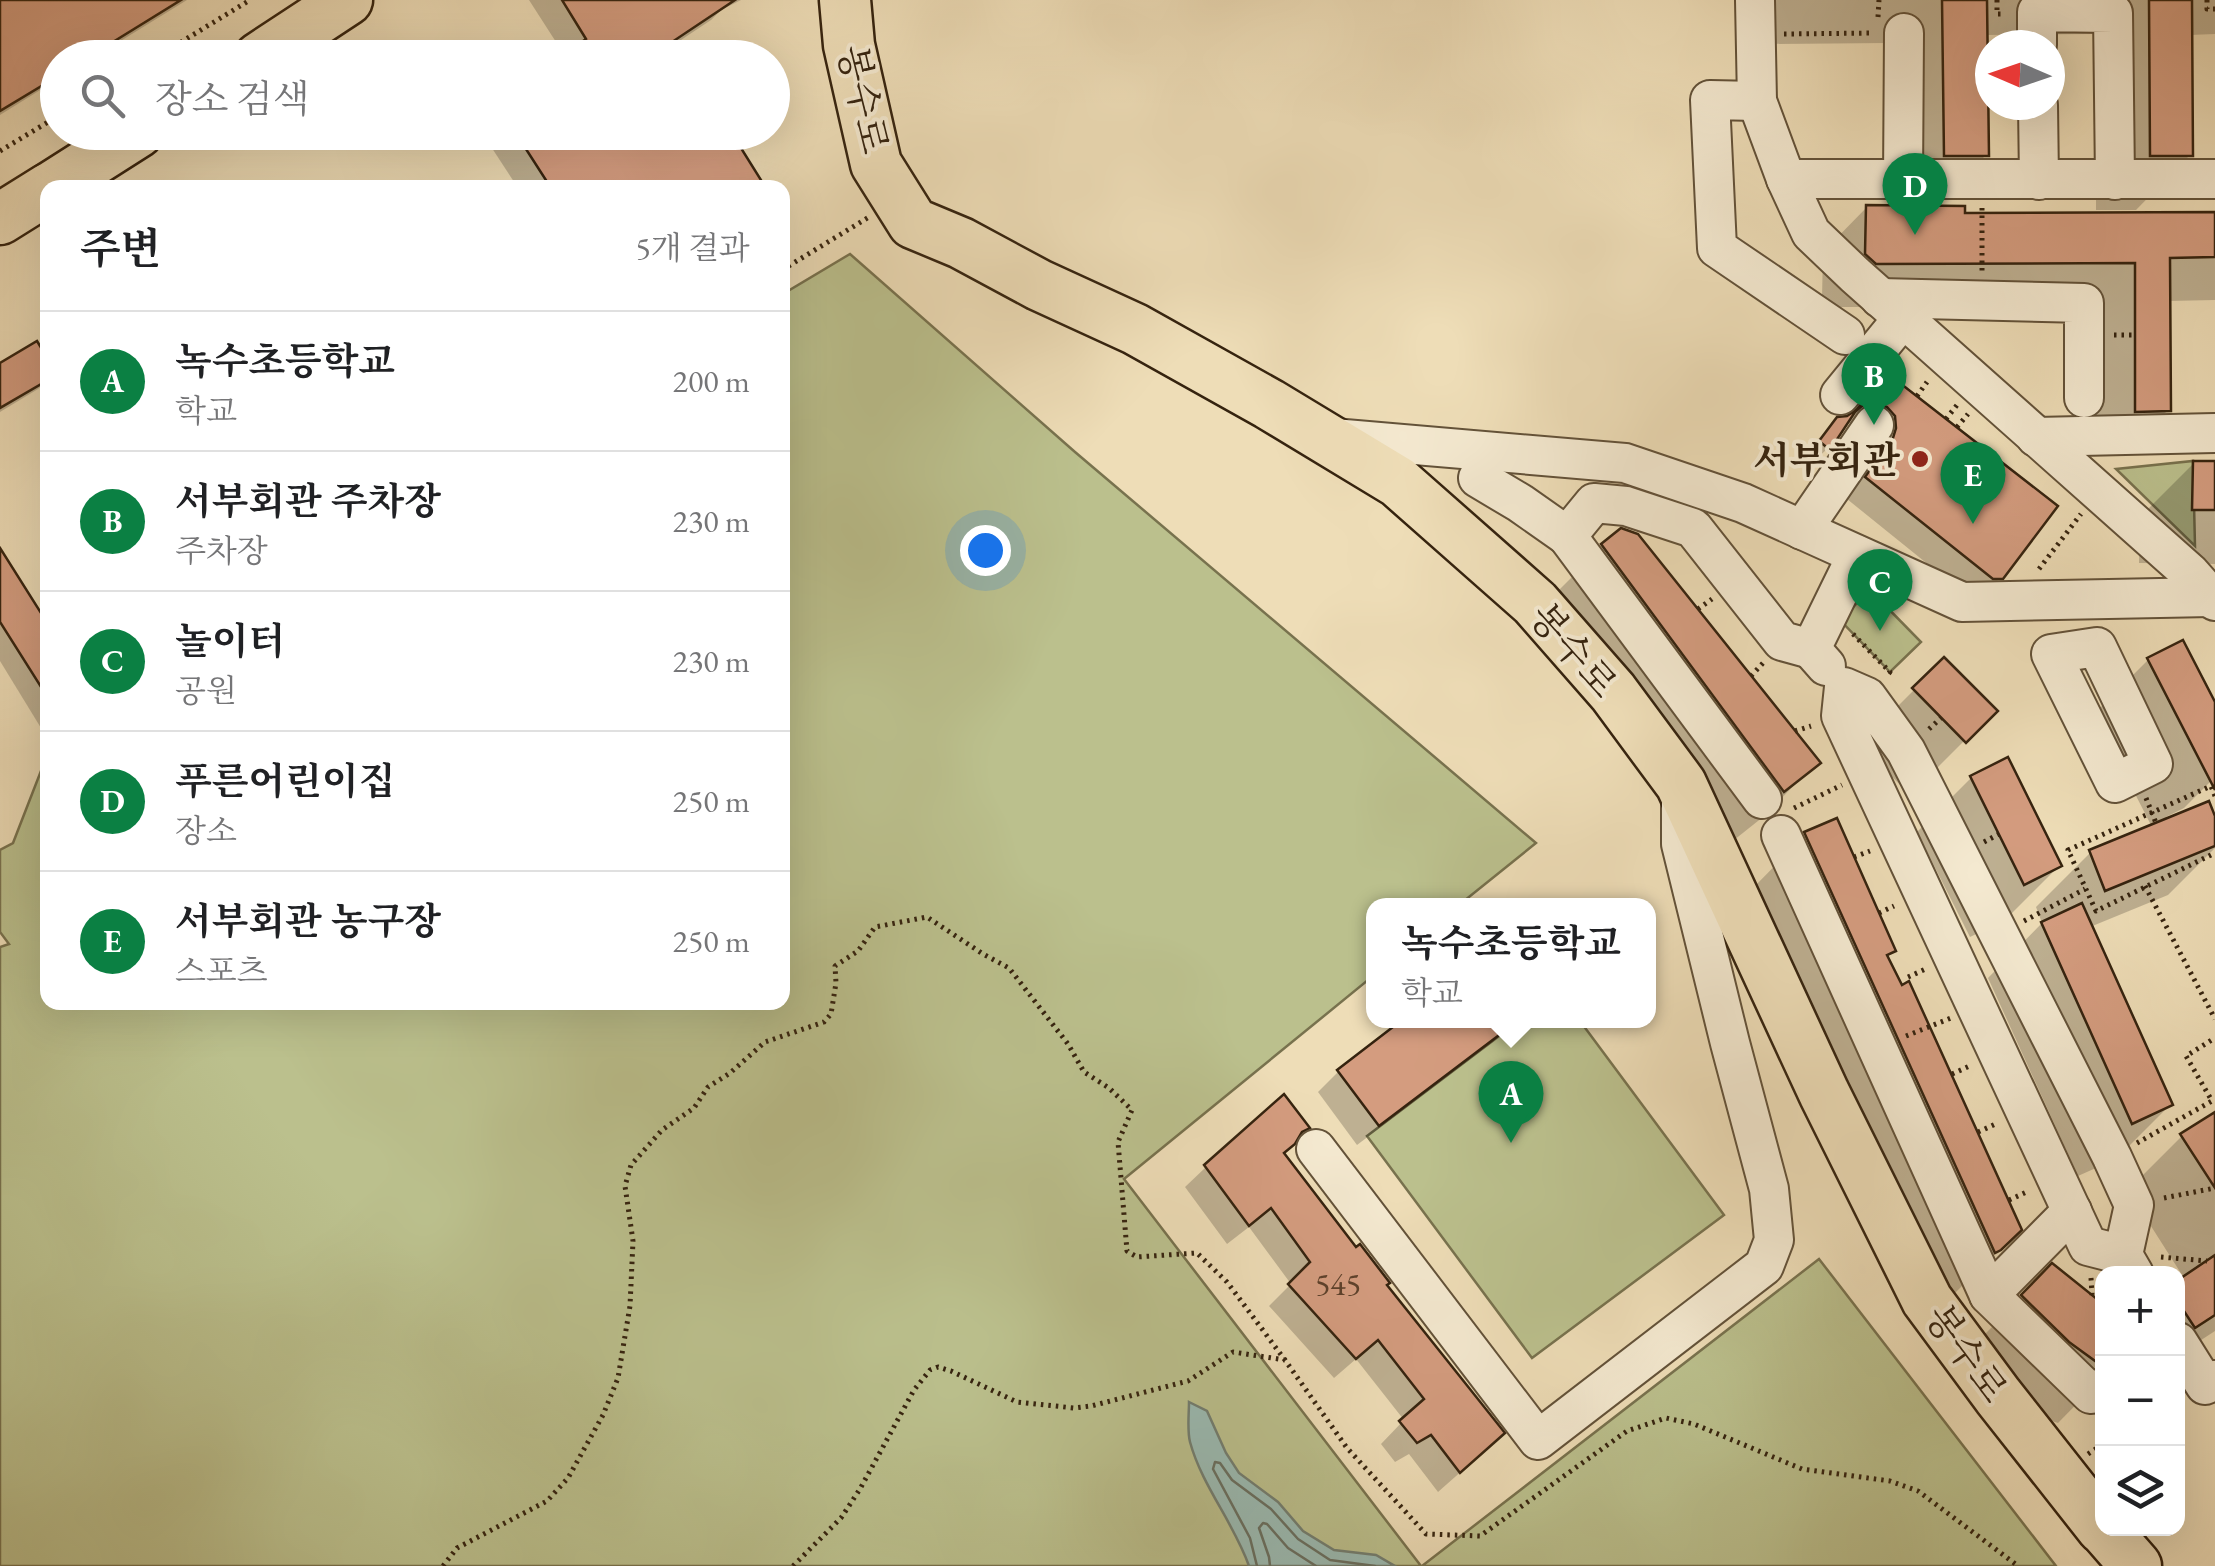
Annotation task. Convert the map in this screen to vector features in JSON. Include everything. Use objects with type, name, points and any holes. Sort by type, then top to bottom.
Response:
[{"type":"main road","points":[[286,40],[347,0]]},
{"type":"main road","name":"봉수로","points":[[845,0],[849,45],[876,164],[913,223],[1135,329],[1398,482],[1535,603],[1613,692],[1681,784],[1926,1300],[2095,1518]]},
{"type":"main road","points":[[62,180],[109,150]]},
{"type":"main road","points":[[0,219],[40,194]]},
{"type":"main road","name":"봉수로","points":[[2110,1536],[2136,1566]]},
{"type":"street","points":[[1755,0],[1758,101],[1810,233],[2190,573],[2213,599]]},
{"type":"street","points":[[2037,30],[2037,12],[2113,12],[2115,180]]},
{"type":"street","points":[[1903,180],[1904,33]]},
{"type":"street","points":[[1758,101],[1710,100],[1717,248],[1845,335]]},
{"type":"street","points":[[2038,120],[2039,180]]},
{"type":"street","points":[[1786,180],[2215,178]]},
{"type":"street","points":[[1892,308],[1982,300],[2084,302],[2084,398]]},
{"type":"street","points":[[1840,396],[1892,308]]},
{"type":"street","points":[[1802,530],[1874,425]]},
{"type":"street","points":[[2036,437],[2215,434]]},
{"type":"street","points":[[1324,438],[1625,463],[1743,503],[1962,602],[2213,599]]},
{"type":"street","points":[[1478,478],[1567,536],[1777,815],[1989,1295],[2091,1394],[2095,1392]]},
{"type":"street","points":[[1567,536],[1594,503],[1626,506],[1693,528],[1782,641],[1811,648],[1844,687],[1867,697],[1906,751],[2112,1157],[2134,1205],[2128,1264],[2088,1246],[1841,716],[1844,687]]},
{"type":"street","points":[[1811,648],[1857,554]]},
{"type":"street","points":[[2015,601],[2051,654]]},
{"type":"street","points":[[1316,1149],[1538,1440],[1764,1266],[1774,1240],[1769,1189],[1681,844],[1681,784]]},
{"type":"street","points":[[1989,1295],[2072,1211]]},
{"type":"street","points":[[2184,1356],[2199,1389]]},
{"type":"path","points":[[184,40],[250,0]]},
{"type":"path","points":[[2207,0],[2207,9],[2215,9]]},
{"type":"path","points":[[1776,34],[1904,33]]},
{"type":"path","points":[[0,151],[40,127]]},
{"type":"path","points":[[1982,180],[1982,300]]},
{"type":"path","points":[[790,265],[897,200]]},
{"type":"path","points":[[2015,601],[2098,491]]},
{"type":"path","points":[[1852,633],[1890,672]]},
{"type":"path","points":[[1777,815],[1868,773]]},
{"type":"path","points":[[2215,796],[2211,786],[2068,850],[2096,911],[2215,854]]},
{"type":"path","points":[[2152,812],[2156,823]]},
{"type":"path","points":[[2145,886],[2215,1019]]},
{"type":"path","points":[[1999,934],[2085,889]]},
{"type":"path","points":[[443,1566],[457,1548],[548,1501],[568,1478],[603,1415],[618,1378],[630,1306],[633,1242],[626,1186],[630,1165],[662,1130],[694,1108],[708,1087],[765,1042],[824,1022],[831,1014],[835,966],[858,951],[874,927],[926,916],[1009,968],[1068,1044],[1084,1072],[1132,1110],[1118,1142],[1127,1251],[1137,1256],[1197,1253],[1227,1282],[1347,1448],[1426,1534],[1480,1536],[1627,1431],[1666,1418],[1694,1424],[1802,1470],[1890,1481],[1918,1491],[2018,1566]]},
{"type":"path","points":[[1877,1048],[1977,1008]]},
{"type":"path","points":[[2112,1157],[2214,1100],[2186,1056],[2215,1038]]},
{"type":"path","points":[[2134,1205],[2215,1188]]},
{"type":"path","points":[[2128,1264],[2206,1260]]},
{"type":"path","points":[[793,1566],[841,1518],[914,1390],[930,1370],[938,1367],[952,1371],[1017,1402],[1074,1408],[1188,1382],[1233,1352],[1285,1360]]},
{"type":"green space","points":[[850,254],[1075,452],[1536,843],[1468,898],[1366,898],[1366,982],[1124,1179],[1421,1566],[0,1566],[0,947],[9,944],[0,932],[0,850],[13,843],[40,774],[40,1010],[790,1010],[790,290]]},
{"type":"green space","points":[[2193,461],[2195,546],[2116,469]]},
{"type":"green space","points":[[1870,590],[1921,642],[1890,672],[1840,620]]},
{"type":"green space","points":[[1510,1028],[1585,1028],[1724,1215],[1532,1358],[1367,1136]]},
{"type":"green space","points":[[1819,1259],[2056,1566],[1422,1566]]},
{"type":"water","points":[[1189,1402],[1207,1411],[1239,1473],[1278,1502],[1303,1531],[1334,1550],[1376,1555],[1395,1566],[1249,1566],[1195,1458],[1189,1437]]},
{"type":"building","points":[[0,0],[181,0],[116,40],[40,40],[40,87],[0,111]]},
{"type":"building","points":[[562,0],[735,0],[675,40],[586,39]]},
{"type":"building","points":[[1942,0],[1987,0],[1987,30],[1975,30],[1975,120],[1989,120],[1989,156],[1944,156]]},
{"type":"building","points":[[2149,0],[2192,0],[2193,156],[2150,156]]},
{"type":"building","points":[[527,150],[742,150],[761,180],[546,180]]},
{"type":"building","points":[[1866,205],[1965,206],[1965,213],[2215,212],[2215,257],[2170,258],[2171,411],[2135,412],[2135,263],[1876,264],[1865,254]]},
{"type":"building","points":[[37,341],[40,385],[0,408],[0,363]]},
{"type":"building","name":"서부회관","points":[[1887,373],[2058,506],[2003,579],[1993,579],[1865,477],[1893,438],[1895,416],[1887,407],[1877,403],[1863,405],[1830,450],[1819,441],[1837,417],[1857,409]]},
{"type":"building","points":[[2193,461],[2215,461],[2215,510],[2192,510]]},
{"type":"building","points":[[1621,528],[1638,534],[1821,763],[1784,792],[1601,544]]},
{"type":"building","points":[[0,548],[40,611],[40,685],[0,622]]},
{"type":"building","points":[[2183,640],[2215,702],[2215,790],[2147,658]]},
{"type":"building","points":[[1944,657],[1998,711],[1966,743],[1912,688]]},
{"type":"building","points":[[2008,757],[2062,866],[2024,885],[1970,776]]},
{"type":"building","points":[[2209,801],[2215,816],[2215,846],[2105,891],[2089,850]]},
{"type":"building","points":[[1837,818],[1896,951],[1887,955],[1902,985],[1909,981],[2022,1230],[1995,1253],[1804,832]]},
{"type":"building","points":[[2082,903],[2173,1105],[2132,1124],[2041,922]]},
{"type":"building","points":[[1392,1028],[1508,1028],[1379,1126],[1337,1070]]},
{"type":"building","points":[[1284,1094],[1310,1128],[1284,1153],[1356,1247],[1360,1244],[1390,1283],[1387,1285],[1505,1433],[1460,1473],[1431,1435],[1417,1443],[1399,1421],[1424,1399],[1378,1340],[1356,1359],[1288,1284],[1310,1262],[1271,1208],[1249,1226],[1204,1165]]},
{"type":"building","points":[[2215,1112],[2215,1188],[2180,1134]]},
{"type":"building","points":[[2215,1255],[2215,1315],[2195,1328],[2185,1313],[2185,1275]]},
{"type":"building","points":[[2052,1263],[2095,1297],[2095,1361],[2069,1342],[2021,1295]]},
{"type":"place","name":"푸른어린이집","points":[[1915,235]]},
{"type":"place","name":"서부회관 주차장","points":[[1874,425]]},
{"type":"place","name":"서부회관","points":[[1920,459]]},
{"type":"place","name":"서부회관 농구장","points":[[1973,524]]},
{"type":"place","name":"놀이터","points":[[1880,631]]},
{"type":"place","name":"녹수초등학교","points":[[1511,1143]]}]
